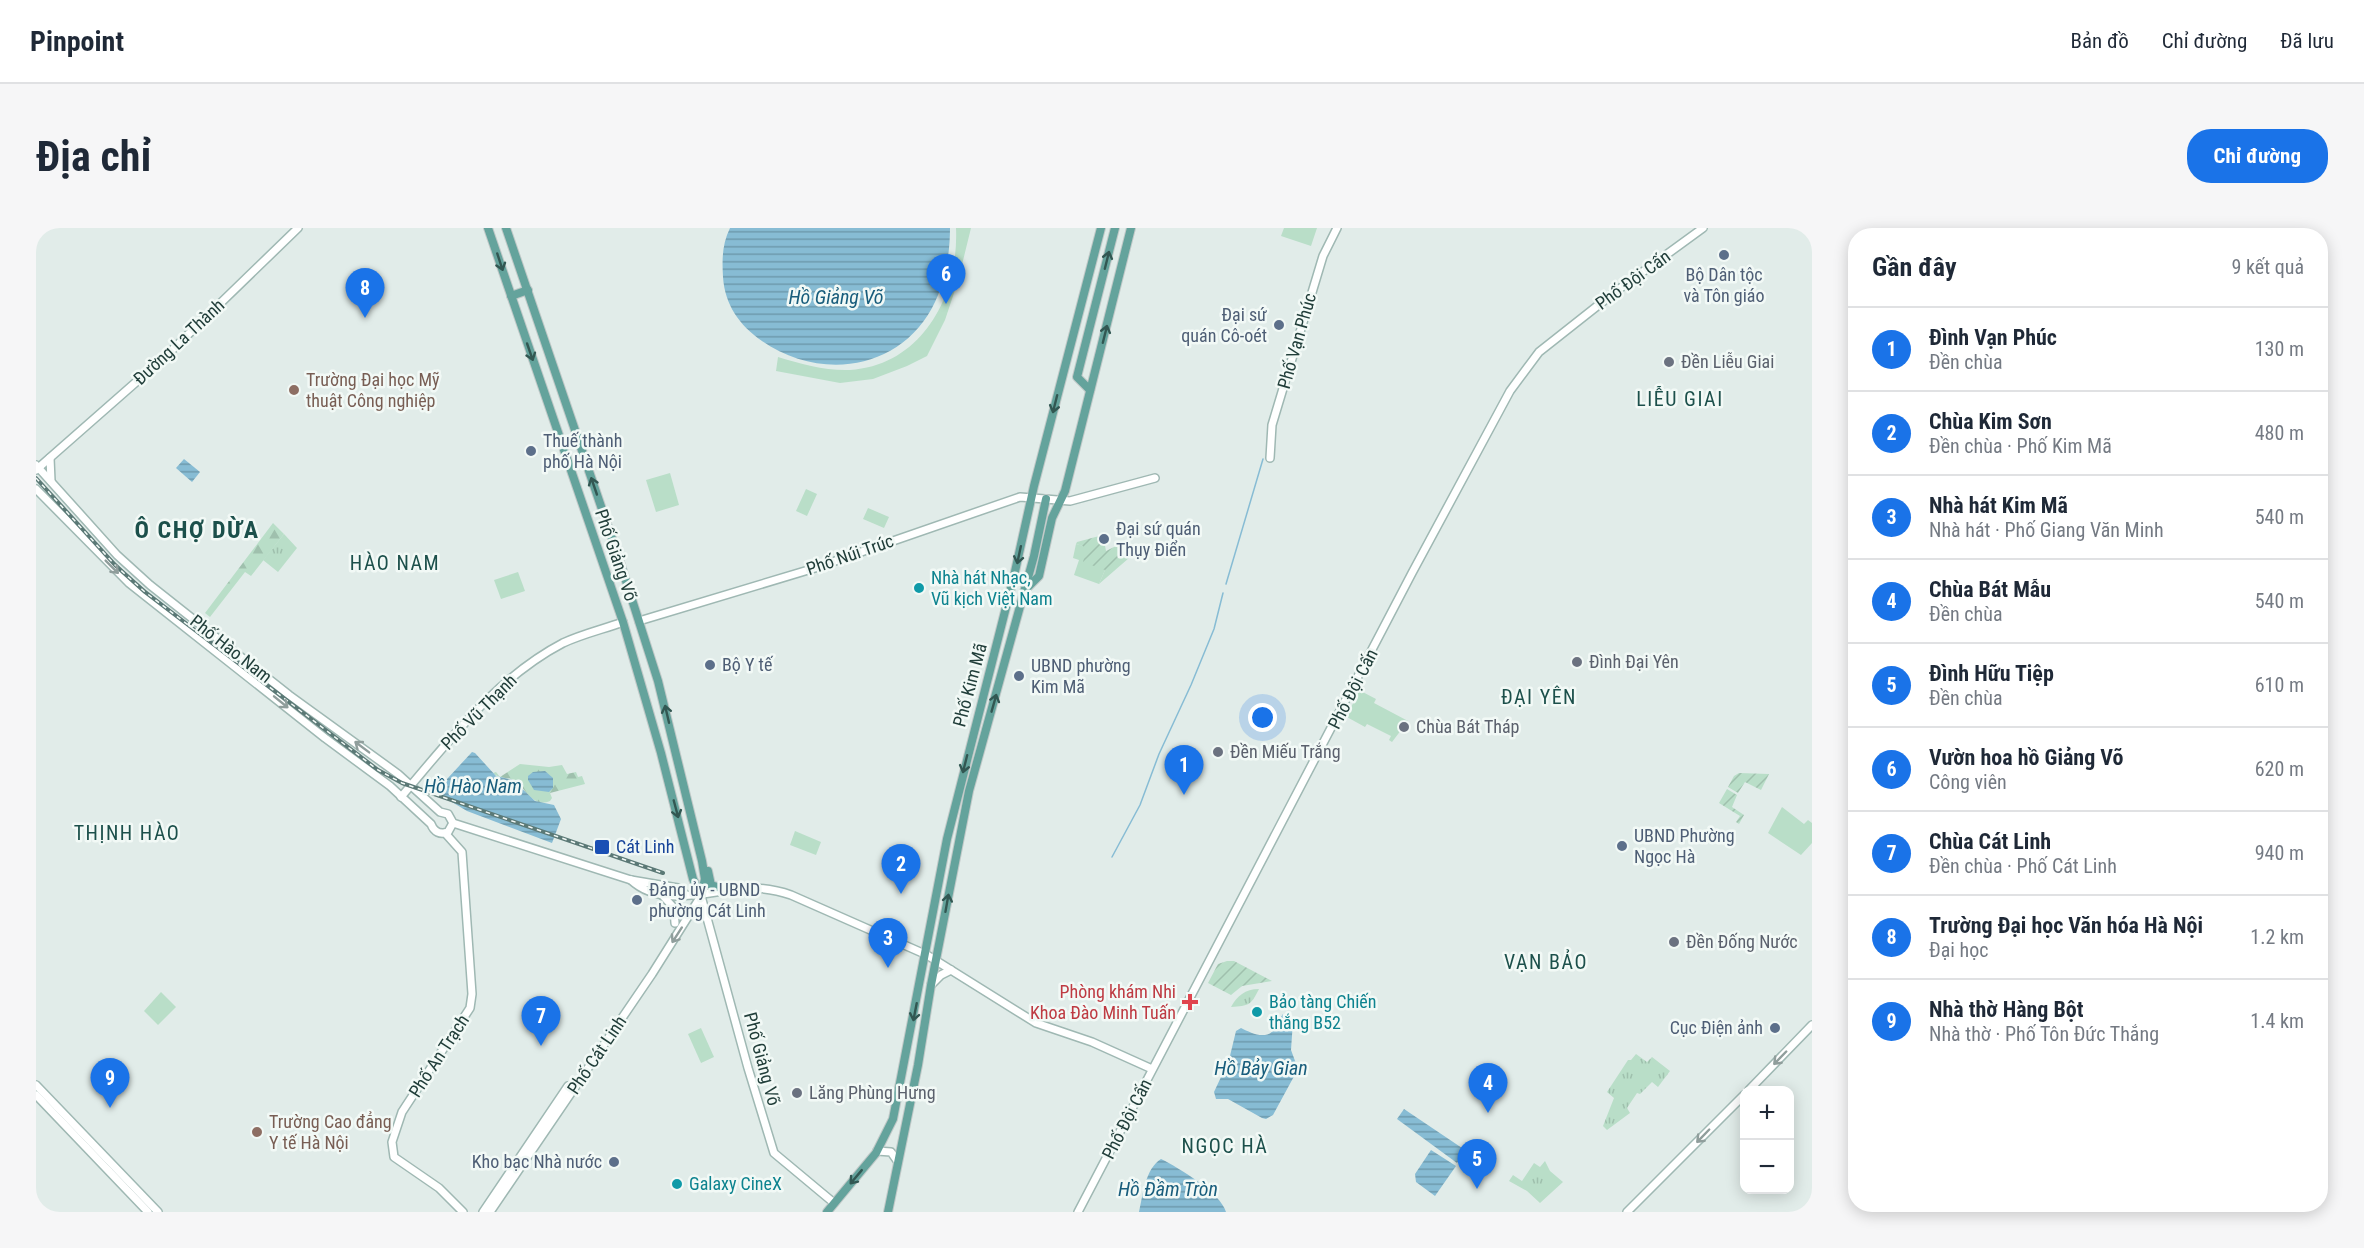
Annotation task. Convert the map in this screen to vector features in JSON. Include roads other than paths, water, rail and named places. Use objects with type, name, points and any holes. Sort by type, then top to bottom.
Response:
[{"type":"main road","name":"Phố Giảng Võ","points":[[488,228],[623,622],[661,753],[693,879],[701,896]]},
{"type":"main road","name":"Phố Giảng Võ","points":[[506,228],[658,681],[702,861],[705,879],[701,896]]},
{"type":"main road","name":"Phố Kim Mã","points":[[827,1212],[877,1151],[893,1119],[927,955],[947,839],[1014,576],[1031,498],[1101,228]]},
{"type":"main road","points":[[1090,390],[1077,377],[1115,228]]},
{"type":"main road","name":"Phố Kim Mã","points":[[1024,592],[1039,576],[1052,518],[1061,501],[1131,228]]},
{"type":"main road","points":[[511,297],[528,290]]},
{"type":"main road","points":[[561,440],[576,435]]},
{"type":"main road","name":"Phố Kim Mã","points":[[888,1212],[907,1123],[969,791],[1024,592],[1046,499]]},
{"type":"main road","points":[[661,753],[675,749]]},
{"type":"main road","points":[[947,839],[958,841]]},
{"type":"main road","points":[[702,861],[707,869],[711,885],[727,890]]},
{"type":"main road","points":[[893,1119],[907,1123]]},
{"type":"street","name":"Đường La Thành","points":[[37,467],[168,354],[298,228]]},
{"type":"street","name":"Phố Vạn Phúc","points":[[1270,458],[1272,425],[1323,256],[1337,228]]},
{"type":"street","name":"Phố Đội Cấn","points":[[1078,1212],[1510,391],[1539,352],[1610,296],[1703,228]]},
{"type":"street","name":"Đường La Thành","points":[[37,467],[50,459],[55,451]]},
{"type":"street","points":[[50,459],[51,481]]},
{"type":"street","name":"Phố Hào Nam","points":[[37,467],[140,577],[253,666],[398,774],[440,812],[448,814],[453,823],[631,880],[678,888],[687,894]]},
{"type":"street","points":[[1061,501],[1155,478]]},
{"type":"street","name":"Phố Hào Nam","points":[[36,489],[39,495],[122,576],[166,613],[401,796],[431,824],[435,831],[445,833]]},
{"type":"street","name":"Phố Núi Trúc","points":[[639,621],[814,568],[1020,497],[1061,501]]},
{"type":"street","points":[[91,545],[100,536]]},
{"type":"street","points":[[166,613],[173,604]]},
{"type":"street","name":"Phố Vũ Thạnh","points":[[401,796],[491,696],[519,672],[566,642],[623,622]]},
{"type":"street","points":[[246,675],[253,666]]},
{"type":"street","points":[[325,738],[335,727]]},
{"type":"street","points":[[415,809],[423,798]]},
{"type":"street","points":[[431,824],[433,815],[440,812]]},
{"type":"street","points":[[445,833],[451,830],[453,823]]},
{"type":"street","name":"Phố An Trạch","points":[[445,833],[462,852],[471,982],[470,1008],[402,1112],[392,1142],[394,1157],[439,1188],[462,1212]]},
{"type":"street","points":[[687,894],[693,879]]},
{"type":"street","name":"Phố Hào Nam","points":[[631,880],[635,884],[662,894],[676,897],[687,894],[701,896]]},
{"type":"street","points":[[701,896],[727,890],[762,888],[791,895],[927,955],[1036,1023],[1092,1042],[1152,1069]]},
{"type":"street","points":[[662,894],[674,908],[675,923]]},
{"type":"street","name":"Phố Cát Linh","points":[[483,1212],[695,909],[701,896]]},
{"type":"street","name":"Phố Giảng Võ","points":[[701,896],[774,1153],[834,1203]]},
{"type":"street","points":[[931,985],[941,975],[951,970]]},
{"type":"street","points":[[1753,1086],[1812,1025]]},
{"type":"street","points":[[36,1085],[158,1212]]},
{"type":"street","name":"Phố Cát Linh","points":[[490,1212],[571,1088]]},
{"type":"street","points":[[36,1095],[148,1212]]},
{"type":"street","points":[[1627,1212],[1740,1099]]},
{"type":"street","points":[[877,1151],[891,1152],[897,1163]]},
{"type":"water","name":"Hồ Giảng Võ","points":[[730,228],[950,228],[948,259],[932,308],[917,329],[899,346],[878,357],[855,363],[831,365],[807,361],[784,353],[762,341],[740,321],[730,305],[724,287],[723,252]]},
{"type":"water","points":[[184,459],[200,472],[192,482],[176,468]]},
{"type":"water","name":"Hồ Hào Nam","points":[[472,752],[496,776],[513,780],[535,801],[554,805],[561,819],[552,843],[467,811],[435,792]]},
{"type":"water","points":[[545,771],[553,778],[553,788],[549,792],[534,790],[528,776],[533,772]]},
{"type":"water","name":"Hồ Bảy Gian","points":[[1283,1014],[1293,1021],[1291,1050],[1298,1069],[1273,1115],[1266,1119],[1262,1118],[1228,1099],[1216,1099],[1214,1092],[1229,1060],[1236,1031],[1241,1028],[1258,1035],[1266,1035],[1274,1030]]},
{"type":"water","points":[[1404,1109],[1465,1150],[1457,1163],[1397,1119]]},
{"type":"water","points":[[1431,1150],[1456,1166],[1435,1196],[1416,1182],[1415,1174]]},
{"type":"water","name":"Hồ Đầm Tròn","points":[[1161,1159],[1208,1189],[1223,1205],[1226,1212],[1139,1212],[1148,1176],[1151,1169]]},
{"type":"waterway","points":[[1226,584],[1263,459]]},
{"type":"waterway","points":[[1112,857],[1140,805],[1159,754],[1191,685],[1214,629],[1223,593]]},
{"type":"railway","points":[[36,478],[115,565],[145,592],[378,770],[402,783],[663,873]]},
{"type":"place","name":"Bộ Dân tộc và Tôn giáo","points":[[1724,255]]},
{"type":"place","name":"Vườn hoa hồ Giảng Võ","points":[[946,304]]},
{"type":"place","name":"Trường Đại học Văn hóa Hà Nội","points":[[365,318]]},
{"type":"place","name":"Đại sứ quán Cô-oét","points":[[1279,325]]},
{"type":"place","name":"Đền Liễu Giai","points":[[1669,362]]},
{"type":"place","name":"Trường Đại học Mỹ thuật Công nghiệp","points":[[294,390]]},
{"type":"place","name":"Thuế thành phố Hà Nội","points":[[531,451]]},
{"type":"place","name":"Đại sứ quán Thụy Điển","points":[[1104,539]]},
{"type":"place","name":"Nhà hát Nhạc, Vũ kịch Việt Nam","points":[[919,588]]},
{"type":"place","name":"Đình Đại Yên","points":[[1577,662]]},
{"type":"place","name":"Bộ Y tế","points":[[710,665]]},
{"type":"place","name":"UBND phường Kim Mã","points":[[1019,676]]},
{"type":"place","name":"Chùa Bát Tháp","points":[[1404,727]]},
{"type":"place","name":"Đền Miếu Trắng","points":[[1218,752]]},
{"type":"place","name":"Đình Vạn Phúc","points":[[1184,795]]},
{"type":"place","name":"UBND Phường Ngọc Hà","points":[[1622,846]]},
{"type":"place","name":"Cát Linh","points":[[602,847]]},
{"type":"place","name":"Chùa Kim Sơn","points":[[901,894]]},
{"type":"place","name":"Đảng ủy - UBND phường Cát Linh","points":[[637,900]]},
{"type":"place","name":"Đền Đống Nước","points":[[1674,942]]},
{"type":"place","name":"Nhà hát Kim Mã","points":[[888,968]]},
{"type":"place","name":"Phòng khám Nhi Khoa Đào Minh Tuấn","points":[[1190,1002]]},
{"type":"place","name":"Bảo tàng Chiến thắng B52","points":[[1257,1012]]},
{"type":"place","name":"Cục Điện ảnh","points":[[1775,1028]]},
{"type":"place","name":"Chùa Cát Linh","points":[[541,1046]]},
{"type":"place","name":"Lăng Phùng Hưng","points":[[797,1093]]},
{"type":"place","name":"Nhà thờ Hàng Bột","points":[[110,1108]]},
{"type":"place","name":"Chùa Bát Mẫu","points":[[1488,1113]]},
{"type":"place","name":"Trường Cao đẳng Y tế Hà Nội","points":[[257,1132]]},
{"type":"place","name":"Kho bạc Nhà nước","points":[[614,1162]]},
{"type":"place","name":"Galaxy CineX","points":[[677,1184]]},
{"type":"place","name":"Đình Hữu Tiệp","points":[[1477,1189]]},
{"type":"district","name":"LIỄU GIAI","points":[[1680,399]]},
{"type":"district","name":"Ô CHỢ DỪA","points":[[197,530]]},
{"type":"district","name":"HÀO NAM","points":[[395,563]]},
{"type":"district","name":"ĐẠI YÊN","points":[[1539,697]]},
{"type":"district","name":"THỊNH HÀO","points":[[127,833]]},
{"type":"district","name":"VẠN BẢO","points":[[1546,962]]},
{"type":"district","name":"NGỌC HÀ","points":[[1225,1146]]}]
